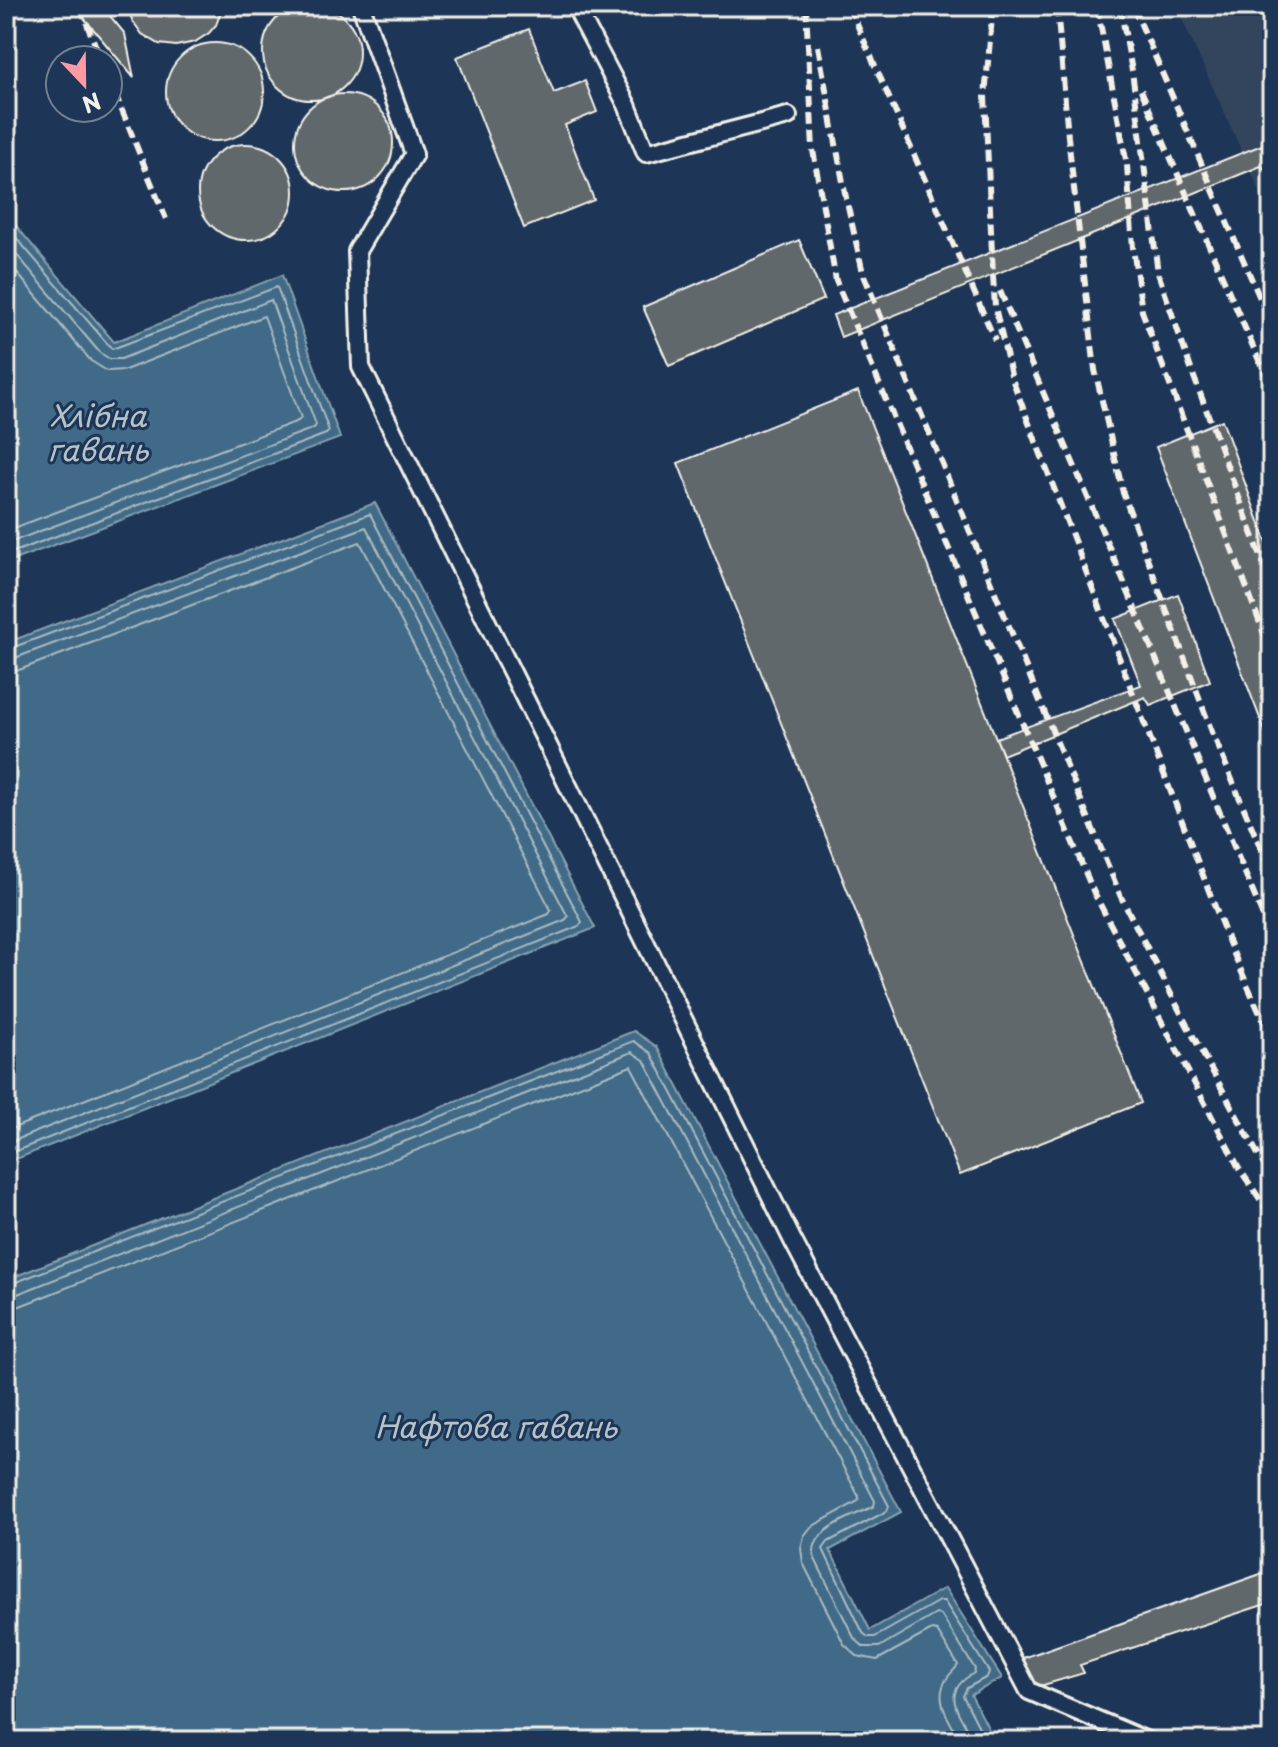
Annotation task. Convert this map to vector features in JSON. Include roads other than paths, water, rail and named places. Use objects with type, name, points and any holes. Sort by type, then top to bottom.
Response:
[{"type":"lane","points":[[361,6],[414,154],[357,251],[361,367],[793,1241],[1029,1691],[1147,1741]]},
{"type":"lane","points":[[575,6],[627,105],[646,153],[788,116]]},
{"type":"water","name":"Хлібна гавань","points":[[6,214],[114,342],[282,275],[340,438],[6,563]]},
{"type":"water","points":[[375,503],[595,928],[6,1163],[6,643]]},
{"type":"water","name":"Нафтова гавань","points":[[634,1031],[657,1047],[901,1512],[830,1550],[870,1630],[945,1588],[1002,1678],[971,1695],[995,1741],[6,1741],[6,1280]]},
{"type":"railway","points":[[80,6],[95,44]]},
{"type":"railway","points":[[806,6],[813,150],[836,281],[1094,893],[1239,1168],[1272,1217]]},
{"type":"railway","points":[[849,6],[995,340]]},
{"type":"railway","points":[[993,6],[985,96],[993,276],[995,307],[1012,379],[1229,943],[1272,1041]]},
{"type":"railway","points":[[1057,6],[1068,137],[1095,370],[1123,493],[1212,732],[1272,875]]},
{"type":"railway","points":[[1097,6],[1127,165],[1133,248],[1142,311],[1272,655]]},
{"type":"railway","points":[[1120,6],[1132,71],[1158,273],[1272,586]]},
{"type":"railway","points":[[1133,6],[1272,326]]},
{"type":"railway","points":[[818,46],[863,273],[1121,897],[1272,1180]]},
{"type":"railway","points":[[1141,90],[1272,390]]},
{"type":"railway","points":[[124,115],[166,219]]},
{"type":"railway","points":[[1000,291],[1272,938]]}]
